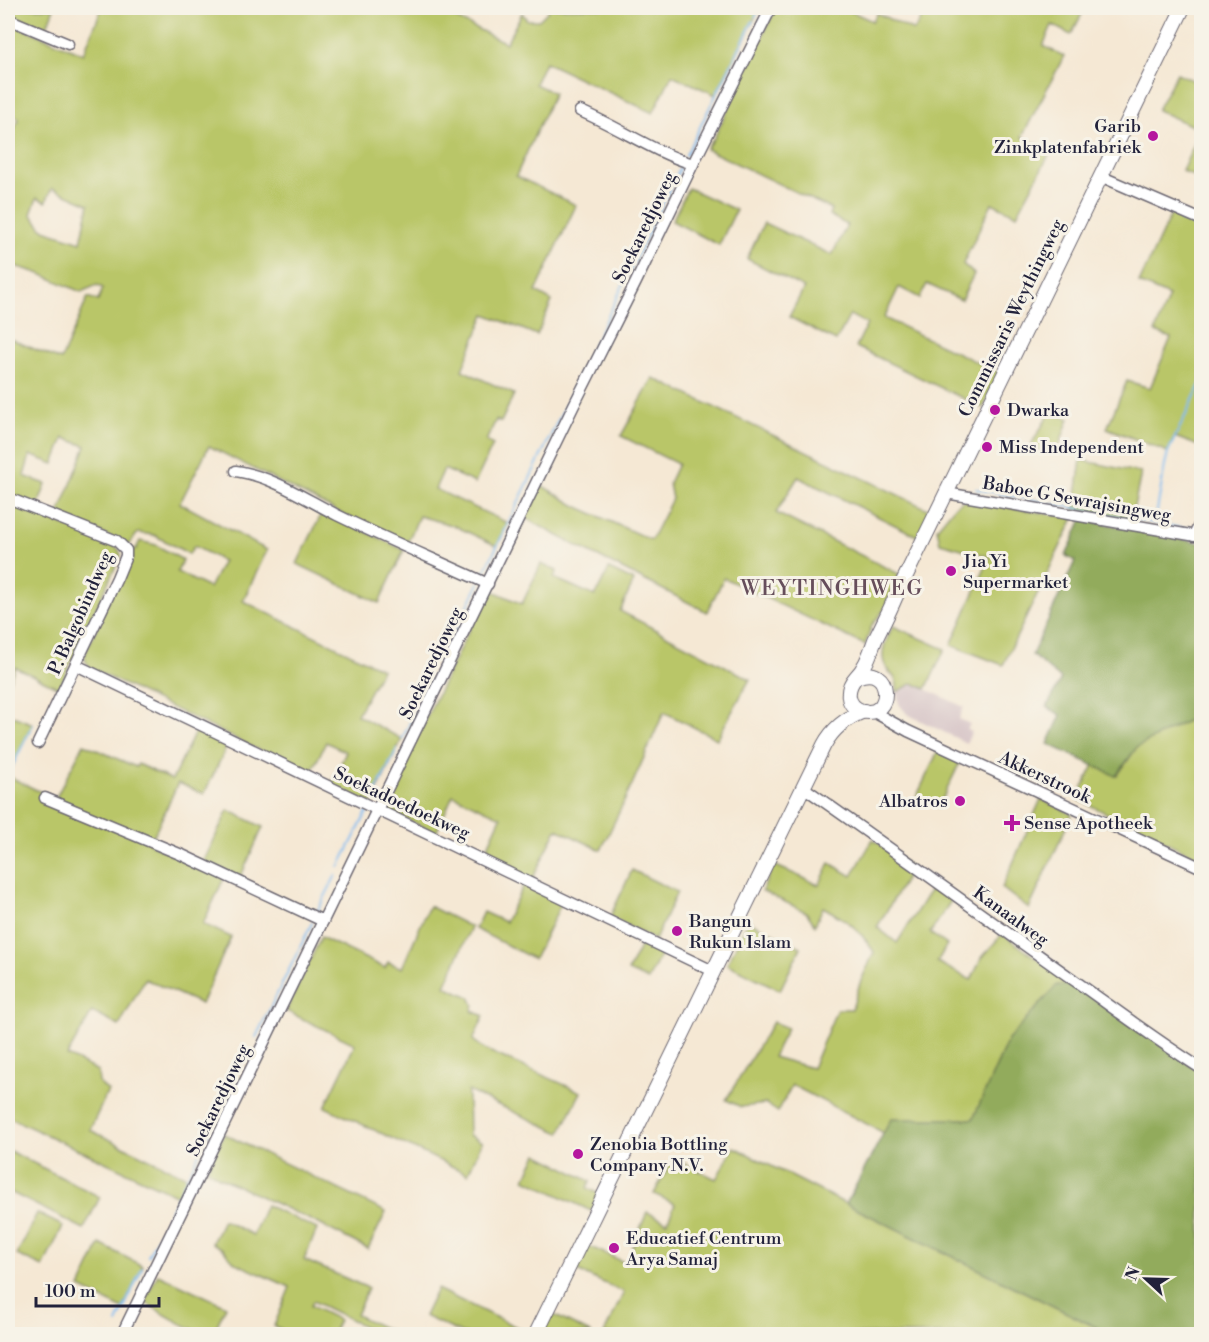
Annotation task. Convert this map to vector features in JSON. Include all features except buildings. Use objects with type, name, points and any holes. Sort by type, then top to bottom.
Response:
[{"type":"main road","name":"Commissaris Weythingweg","points":[[857,677],[869,658],[946,493],[1183,8]]},
{"type":"main road","points":[[837,726],[854,715],[882,704],[885,687],[872,663],[873,646]]},
{"type":"main road","points":[[536,1335],[803,787],[837,726],[848,697],[849,686],[857,677],[868,674],[879,678]]},
{"type":"main road","points":[[848,697],[857,709],[868,711]]},
{"type":"street","name":"Soekaredjoweg","points":[[122,1335],[574,405],[771,8]]},
{"type":"street","points":[[8,19],[68,44]]},
{"type":"street","points":[[580,111],[671,158],[693,165]]},
{"type":"street","points":[[1100,176],[1202,220]]},
{"type":"street","points":[[236,471],[252,473],[265,478],[339,516],[488,584]]},
{"type":"street","name":"Baboe G Sewrajsingweg","points":[[946,493],[1198,536]]},
{"type":"street","name":"P. Balgobindweg","points":[[8,498],[117,542],[126,550],[126,556],[117,578],[38,743]]},
{"type":"street","points":[[1198,536],[1202,519]]},
{"type":"street","name":"Soekadoedoekweg","points":[[76,665],[713,971]]},
{"type":"street","points":[[885,695],[891,714],[908,731]]},
{"type":"street","name":"Akkerstrook","points":[[868,711],[1202,868]]},
{"type":"street","name":"Kanaalweg","points":[[803,787],[1165,1046],[1202,1069]]},
{"type":"street","points":[[45,798],[182,855],[323,921]]},
{"type":"shaded area","points":[[913,683],[964,707],[959,719],[970,724],[967,730],[972,732],[966,743],[907,714],[899,704],[897,692]]},
{"type":"green space","points":[[8,8],[54,8],[45,32],[8,17]]},
{"type":"green space","points":[[102,8],[435,8],[506,43],[522,13],[527,20],[539,20],[548,8],[760,8],[716,95],[672,75],[653,113],[545,62],[535,84],[554,93],[516,176],[576,205],[536,292],[552,301],[537,335],[485,314],[462,370],[514,394],[501,422],[496,420],[486,441],[493,445],[475,483],[444,469],[435,489],[508,523],[497,546],[455,526],[419,516],[407,544],[342,514],[209,446],[180,503],[267,550],[243,601],[382,669],[357,715],[402,739],[371,804],[331,785],[346,752],[326,742],[310,775],[90,668],[85,660],[85,654],[131,550],[136,549],[140,541],[156,545],[183,560],[177,572],[209,588],[223,561],[194,546],[189,554],[154,535],[138,533],[128,545],[59,514],[86,446],[64,438],[54,464],[30,455],[24,476],[46,484],[38,506],[8,494],[8,338],[61,360],[88,297],[98,301],[103,288],[97,285],[81,292],[38,273],[8,264],[8,145],[19,118],[8,113],[8,22],[83,54]],"holes":[[[52,188],[89,204],[81,242],[44,230],[31,214],[37,198],[46,202]]]},
{"type":"green space","points":[[776,8],[844,8],[872,21],[877,13],[914,31],[926,8],[1085,8],[1071,35],[1052,25],[1043,46],[1064,56],[1022,137],[1051,151],[1017,215],[992,203],[963,264],[974,274],[961,300],[927,284],[920,298],[899,287],[884,318],[1000,373],[983,408],[856,347],[867,324],[850,315],[836,341],[789,317],[804,288],[747,259],[764,223],[832,255],[847,225],[829,215],[831,209],[706,149],[714,138]]},
{"type":"green space","points":[[1177,73],[1201,84],[1201,130],[1157,110]]},
{"type":"green space","points":[[1199,134],[1201,135],[1201,179],[1182,171]]},
{"type":"green space","points":[[688,188],[736,210],[719,245],[672,221]]},
{"type":"green space","points":[[1172,212],[1201,225],[1201,447],[1175,437],[1168,452],[1107,428],[1127,381],[1150,388],[1171,338],[1155,332],[1169,296],[1139,283]]},
{"type":"green space","points":[[653,378],[932,511],[919,537],[798,477],[776,513],[901,575],[884,610],[872,625],[865,645],[724,578],[707,612],[525,518],[541,485],[576,506],[651,540],[672,499],[669,483],[678,464],[621,436]]},
{"type":"green space","points":[[1051,411],[1069,419],[1056,454],[1029,448]]},
{"type":"green space","points":[[1081,460],[1141,473],[1131,521],[1074,510]]},
{"type":"green space","points":[[964,500],[1074,518],[1003,665],[951,645],[990,557],[940,543],[937,528],[955,506]]},
{"type":"green space","points":[[8,504],[113,544],[121,555],[59,688],[15,667],[8,685]]},
{"type":"green space","points":[[323,511],[404,550],[379,603],[297,564]]},
{"type":"green space","points":[[1082,519],[1201,543],[1201,716],[1198,715],[1137,747],[1116,776],[1048,744],[1061,715],[1047,707],[1061,679],[1032,655],[1075,561],[1066,556]]},
{"type":"green space","points":[[541,564],[557,571],[554,578],[595,596],[609,569],[634,581],[620,611],[750,679],[717,739],[664,712],[601,850],[557,829],[532,880],[483,857],[501,817],[453,795],[436,833],[387,810],[385,802],[489,589],[522,604]]},
{"type":"green space","points":[[893,626],[945,649],[926,689],[913,683],[897,692],[896,680],[886,667],[883,657],[884,646]]},
{"type":"green space","points":[[8,714],[33,724],[8,775]]},
{"type":"green space","points":[[1198,715],[1201,716],[1201,859],[1077,799],[1094,765],[1117,776],[1137,747]]},
{"type":"green space","points":[[197,728],[229,742],[204,794],[178,783],[150,844],[224,878],[203,924],[231,937],[201,1004],[145,979],[119,1026],[92,1012],[67,1056],[98,1071],[99,1083],[108,1091],[90,1130],[187,1177],[178,1196],[8,1117],[8,776],[55,799],[84,744],[136,767],[138,764],[172,780]]},
{"type":"green space","points":[[938,751],[960,762],[938,808],[916,798]]},
{"type":"green space","points":[[1041,799],[1072,814],[1029,909],[1002,888]]},
{"type":"green space","points":[[228,810],[263,827],[240,878],[204,861]]},
{"type":"green space","points":[[873,839],[912,868],[877,927],[897,943],[934,884],[953,898],[930,933],[947,945],[937,962],[971,980],[981,959],[1002,934],[1076,986],[1008,1040],[973,1119],[892,1120],[884,1133],[792,1085],[778,1112],[766,1104],[741,1107],[726,1100],[773,1022],[787,1028],[773,1057],[812,1068],[837,1009],[852,1009],[860,983],[874,952],[852,925],[823,907],[815,925],[806,912],[762,891],[774,865],[819,885],[830,863],[852,876]]},
{"type":"green space","points":[[632,870],[677,892],[655,940],[610,917]]},
{"type":"green space","points":[[525,883],[562,902],[534,959],[475,929],[483,912],[505,922]]},
{"type":"green space","points":[[429,906],[471,927],[445,986],[470,997],[474,1005],[472,1011],[484,1016],[473,1040],[486,1050],[581,1092],[560,1133],[468,1091],[469,1135],[482,1142],[468,1174],[325,1107],[355,1044],[286,1011],[321,937],[385,968],[388,962],[402,968]]},
{"type":"green space","points":[[748,921],[801,947],[780,990],[727,964]]},
{"type":"green space","points":[[643,941],[663,950],[648,980],[628,971]]},
{"type":"green space","points":[[1057,985],[1076,986],[1201,1072],[1201,1334],[1110,1334],[846,1204],[891,1119],[973,1119],[1008,1040]]},
{"type":"green space","points":[[224,1134],[386,1212],[368,1249],[219,1177],[207,1169]]},
{"type":"green space","points":[[734,1147],[1110,1334],[604,1334],[624,1292],[573,1269],[584,1244],[626,1263],[647,1212],[667,1222],[675,1204],[654,1194],[673,1158],[716,1179]]},
{"type":"green space","points":[[8,1150],[100,1197],[84,1229],[8,1191]]},
{"type":"green space","points":[[537,1154],[590,1181],[587,1188],[599,1194],[591,1211],[525,1179]]},
{"type":"green space","points":[[266,1205],[317,1229],[304,1260],[368,1288],[356,1315],[397,1334],[380,1334],[313,1301],[311,1306],[339,1320],[332,1334],[292,1334],[274,1326],[290,1287],[235,1263],[223,1249],[212,1243],[223,1220],[253,1235]]},
{"type":"green space","points":[[37,1213],[63,1226],[43,1267],[17,1255]]},
{"type":"green space","points":[[100,1244],[143,1266],[123,1309],[80,1288]]},
{"type":"green space","points":[[158,1274],[226,1306],[213,1334],[187,1327],[144,1302]]},
{"type":"green space","points":[[437,1289],[531,1334],[463,1334],[424,1316]]},
{"type":"green space","points":[[550,1315],[554,1315],[592,1334],[541,1334]]},
{"type":"waterway","points":[[755,17],[760,8]]},
{"type":"waterway","points":[[686,155],[753,21]]},
{"type":"waterway","points":[[587,359],[680,168]]},
{"type":"waterway","points":[[1181,220],[1202,229]]},
{"type":"waterway","points":[[483,575],[584,367]]},
{"type":"waterway","points":[[1155,522],[1168,452],[1202,381]]},
{"type":"waterway","points":[[976,489],[1192,530]]},
{"type":"waterway","points":[[402,739],[479,583]]},
{"type":"waterway","points":[[8,775],[33,724]]},
{"type":"waterway","points":[[373,797],[397,749]]},
{"type":"waterway","points":[[339,867],[367,812]]},
{"type":"waterway","points":[[317,912],[336,875]]},
{"type":"waterway","points":[[256,1037],[312,923]]},
{"type":"waterway","points":[[207,1137],[236,1079]]},
{"type":"waterway","points":[[167,1218],[201,1149]]},
{"type":"waterway","points":[[148,1256],[161,1231]]},
{"type":"waterway","points":[[117,1323],[142,1268]]},
{"type":"place","name":"Garib Zinkplatenfabriek","points":[[1153,136]]},
{"type":"place","name":"Dwarka","points":[[995,410]]},
{"type":"place","name":"Miss Independent","points":[[987,447]]},
{"type":"place","name":"Jia Yi Supermarket","points":[[951,571]]},
{"type":"place","name":"Albatros","points":[[960,801]]},
{"type":"place","name":"Sense Apotheek","points":[[1012,823]]},
{"type":"place","name":"Bangun Rukun Islam","points":[[677,931]]},
{"type":"place","name":"Zenobia Bottling Company N.V.","points":[[578,1154]]},
{"type":"place","name":"Educatief Centrum Arya Samaj","points":[[614,1248]]},
{"type":"district","name":"WEYTINGHWEG","points":[[832,588]]}]
